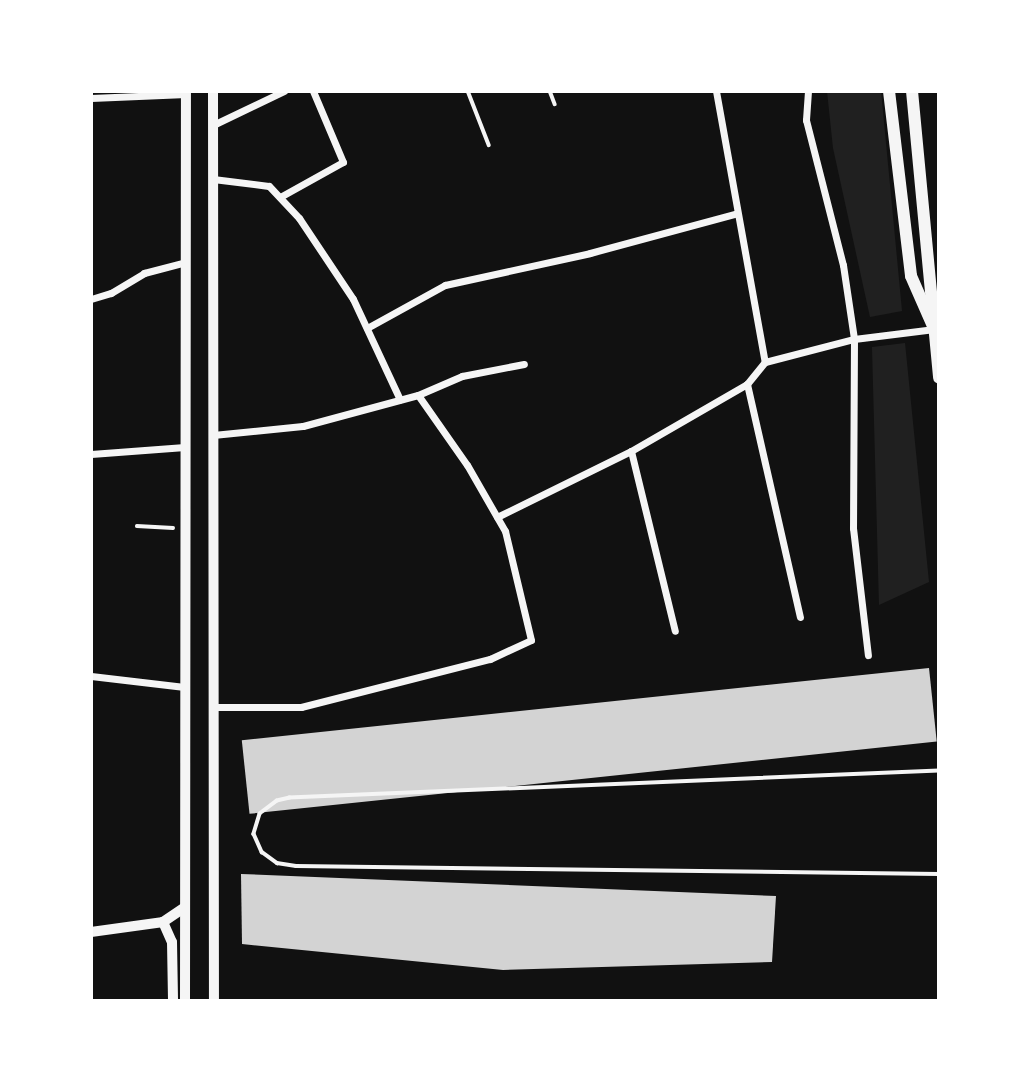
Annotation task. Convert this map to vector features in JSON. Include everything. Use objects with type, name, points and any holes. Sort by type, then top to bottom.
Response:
[{"type":"main road","points":[[213,91],[214,1001]]},
{"type":"main road","points":[[889,91],[911,276],[934,329]]},
{"type":"main road","points":[[912,91],[939,378]]},
{"type":"main road","points":[[184,1001],[186,93]]},
{"type":"main road","points":[[91,932],[163,922],[184,908]]},
{"type":"main road","points":[[163,922],[172,942],[173,1001]]},
{"type":"street","points":[[213,125],[284,91]]},
{"type":"street","points":[[279,198],[343,162],[313,91]]},
{"type":"street","points":[[716,91],[735,214],[765,362]]},
{"type":"street","points":[[808,91],[806,120],[843,265],[854,339],[853,528],[868,655]]},
{"type":"street","points":[[91,99],[186,93]]},
{"type":"street","points":[[213,179],[269,186],[299,218],[354,299],[400,400]]},
{"type":"street","points":[[367,328],[445,285],[590,253],[735,214]]},
{"type":"street","points":[[91,299],[111,293],[144,273],[186,262]]},
{"type":"street","points":[[497,517],[631,451],[747,384],[765,362],[854,339],[934,329]]},
{"type":"street","points":[[213,435],[303,426],[418,395],[462,376],[524,364]]},
{"type":"street","points":[[747,384],[800,617]]},
{"type":"street","points":[[214,707],[301,707],[490,659],[531,640],[505,531],[418,395]]},
{"type":"street","points":[[91,454],[185,447]]},
{"type":"street","points":[[631,451],[675,631]]},
{"type":"street","points":[[91,676],[184,687]]},
{"type":"lane","points":[[468,91],[488,145]]},
{"type":"lane","points":[[550,91],[555,104]]},
{"type":"lane","points":[[939,771],[290,798],[277,801],[260,814],[254,834],[262,852],[277,863],[296,866],[939,874]]},
{"type":"path","points":[[137,526],[185,529]]},
{"type":"shaded area","points":[[827,91],[881,91],[902,311],[870,317],[833,148]]},
{"type":"shaded area","points":[[905,343],[929,582],[879,605],[872,347]]},
{"type":"building","points":[[929,668],[937,742],[250,814],[242,740]]},
{"type":"building","points":[[241,874],[776,896],[772,962],[503,970],[242,944]]}]
